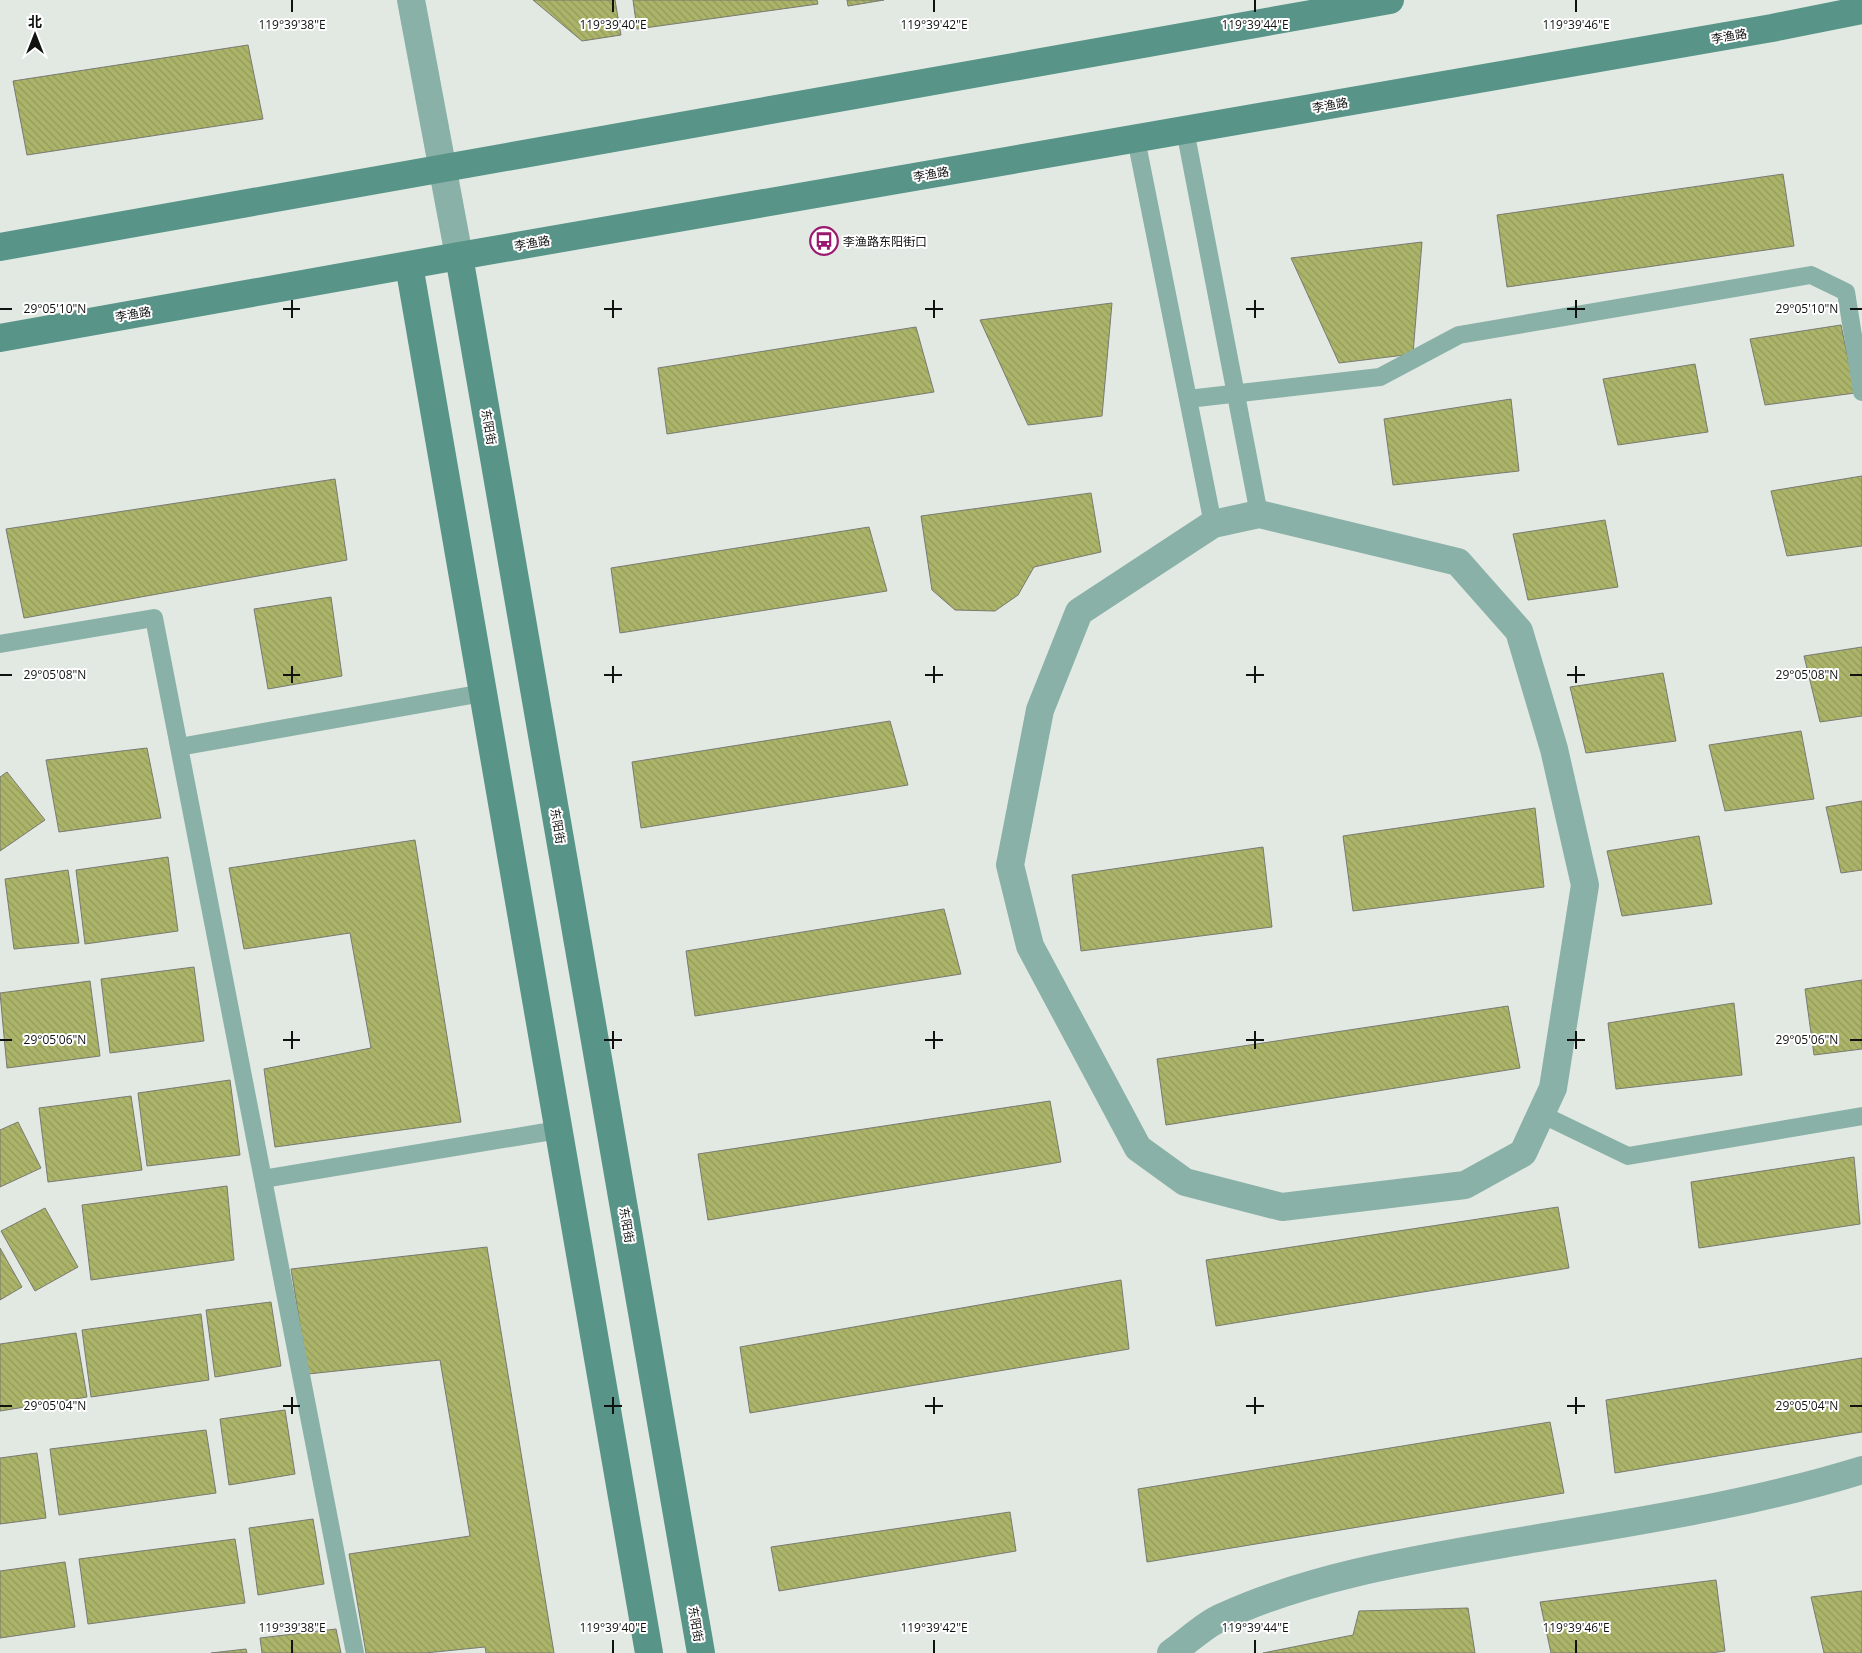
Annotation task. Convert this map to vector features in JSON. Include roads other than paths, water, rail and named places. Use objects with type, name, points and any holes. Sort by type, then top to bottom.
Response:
[{"type":"main road","points":[[0,247],[443,170],[1308,7],[1390,0]]},
{"type":"main road","name":"李渔路","points":[[0,338],[459,256],[1772,28],[1862,10]]},
{"type":"main road","name":"东阳街","points":[[459,256],[701,1653]]},
{"type":"main road","points":[[409,265],[649,1653]]},
{"type":"street","name":"东阳街","points":[[412,0],[459,256]]},
{"type":"street","points":[[1260,514],[1458,562],[1519,631],[1554,748],[1585,885],[1553,1088],[1523,1152],[1465,1186],[1282,1206],[1185,1182],[1138,1148],[1030,946],[1010,865],[1040,710],[1079,612],[1213,524],[1260,514]]},
{"type":"street","points":[[1171,1653],[1219,1618],[1316,1582],[1456,1553],[1703,1510],[1800,1489],[1862,1470]]},
{"type":"lane","points":[[1185,130],[1260,514]]},
{"type":"lane","points":[[1136,139],[1213,524]]},
{"type":"lane","points":[[1188,399],[1380,378],[1459,335],[1811,275],[1846,292],[1862,392]]},
{"type":"lane","points":[[0,644],[154,618],[355,1653]]},
{"type":"lane","points":[[179,747],[483,693]]},
{"type":"lane","points":[[1541,1114],[1628,1156],[1862,1116]]},
{"type":"lane","points":[[262,1179],[558,1130]]},
{"type":"place","name":"李渔路东阳街口","points":[[824,241]]}]
